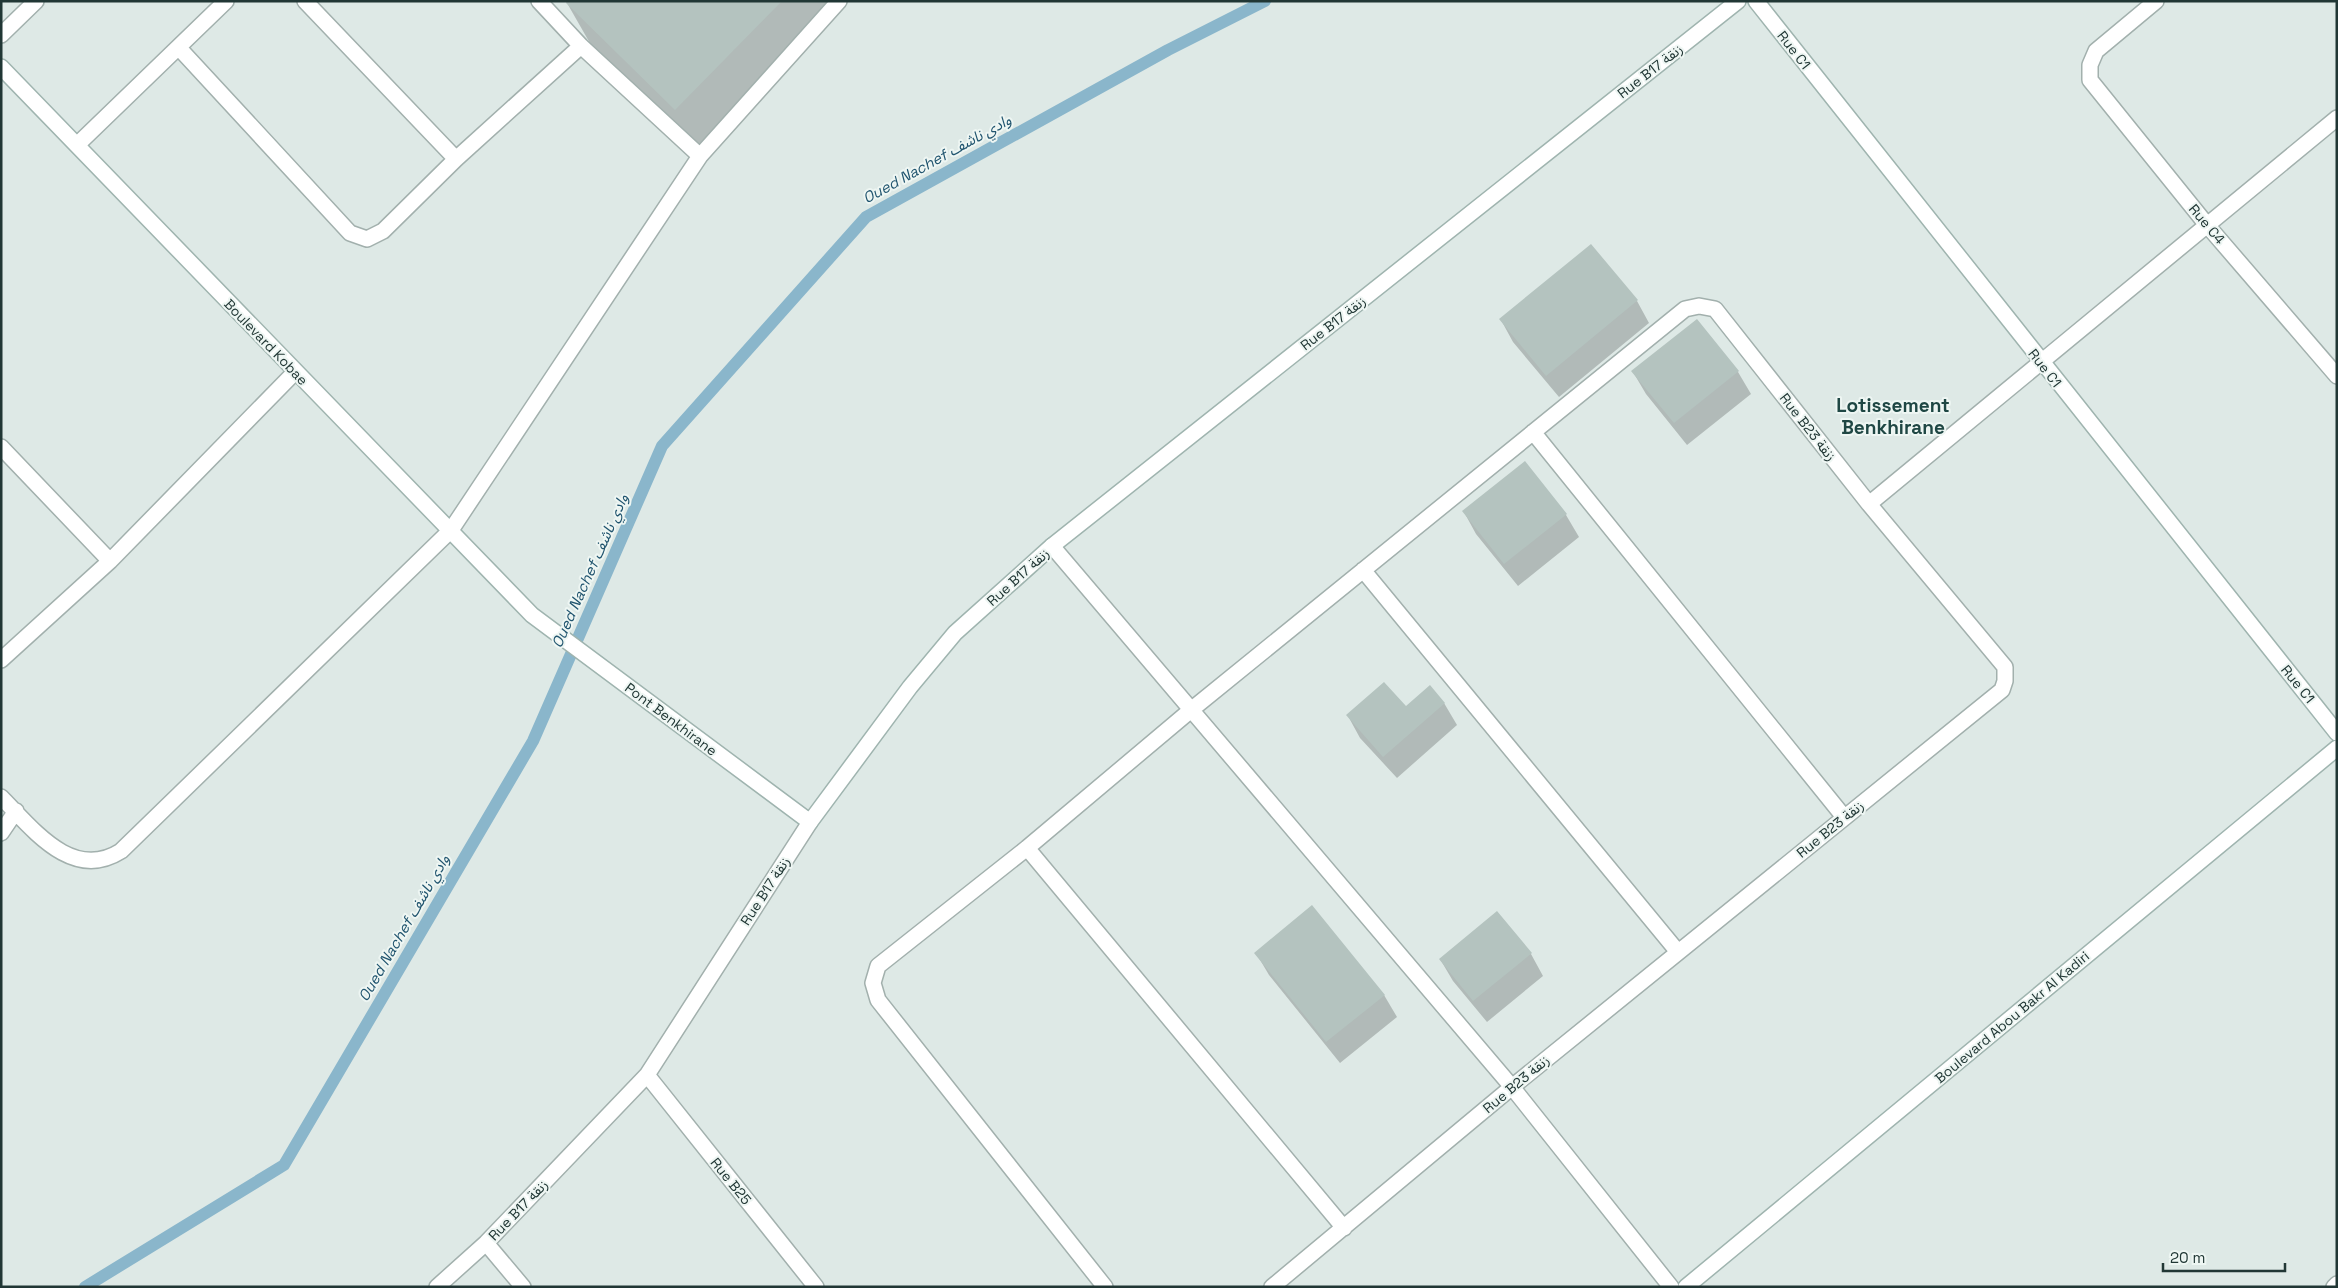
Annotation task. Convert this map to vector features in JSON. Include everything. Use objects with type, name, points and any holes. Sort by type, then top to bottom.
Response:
[{"type":"street","points":[[1,35],[36,1]]},
{"type":"street","points":[[78,144],[226,1]]},
{"type":"street","points":[[305,1],[456,160]]},
{"type":"street","points":[[538,1],[581,46],[700,156]]},
{"type":"street","points":[[1,797],[60,853],[80,861],[96,862],[109,859],[121,851],[451,530],[700,156],[838,1]]},
{"type":"street","name":"Rue B17 زنقة","points":[[437,1287],[486,1243],[646,1075],[810,822],[910,687],[955,633],[1052,546],[1738,1]]},
{"type":"street","name":"Rue C1","points":[[1756,1],[2337,733]]},
{"type":"street","name":"Rue C4","points":[[2156,1],[2096,51],[2090,65],[2090,80],[2207,224],[2337,376]]},
{"type":"street","points":[[179,48],[350,233],[359,238],[367,239],[384,231],[456,160],[581,46]]},
{"type":"street","name":"Boulevard Kobae","points":[[1,67],[78,144],[295,372],[451,530],[532,616]]},
{"type":"street","points":[[1869,504],[2337,118]]},
{"type":"street","name":"Rue B23 زنقة","points":[[1272,1287],[1512,1087],[2002,690],[2006,674],[2005,667],[1869,504],[1715,309],[1699,306],[1686,310],[1533,432]]},
{"type":"street","points":[[1,660],[110,561],[295,372]]},
{"type":"street","points":[[1106,1287],[878,1000],[873,983],[878,966],[1027,848],[1191,710],[1533,432],[1844,817]]},
{"type":"street","points":[[1,447],[110,561]]},
{"type":"street","points":[[1052,546],[1512,1087],[1671,1287]]},
{"type":"street","points":[[1363,570],[1678,952]]},
{"type":"street","name":"Pont Benkhirane","points":[[532,616],[810,822]]},
{"type":"street","name":"Boulevard Abou Bakr Al Kadiri","points":[[1686,1287],[2337,748]]},
{"type":"street","points":[[1,833],[16,811]]},
{"type":"street","points":[[1027,848],[1344,1228]]},
{"type":"street","name":"Rue B25","points":[[646,1075],[816,1287]]},
{"type":"street","points":[[486,1243],[523,1287]]},
{"type":"street","points":[[2334,1287],[2337,1284]]},
{"type":"building","points":[[567,1],[782,1],[675,110],[566,3]]},
{"type":"building","points":[[1591,244],[1638,300],[1546,376],[1499,319]]},
{"type":"building","points":[[1697,319],[1739,371],[1674,423],[1631,371]]},
{"type":"building","points":[[1525,461],[1567,514],[1504,564],[1462,511]]},
{"type":"building","points":[[1384,682],[1406,706],[1430,685],[1445,703],[1383,757],[1346,715]]},
{"type":"building","points":[[1312,905],[1385,995],[1326,1042],[1254,953]]},
{"type":"building","points":[[1497,911],[1532,953],[1473,1001],[1439,959]]},
{"type":"waterway","name":"Oued Nachef وادي ناشف","points":[[85,1287],[284,1165],[533,741],[662,446],[866,217],[1168,50],[1265,1]]},
{"type":"district","name":"Lotissement Benkhirane","points":[[1893,416]]}]
